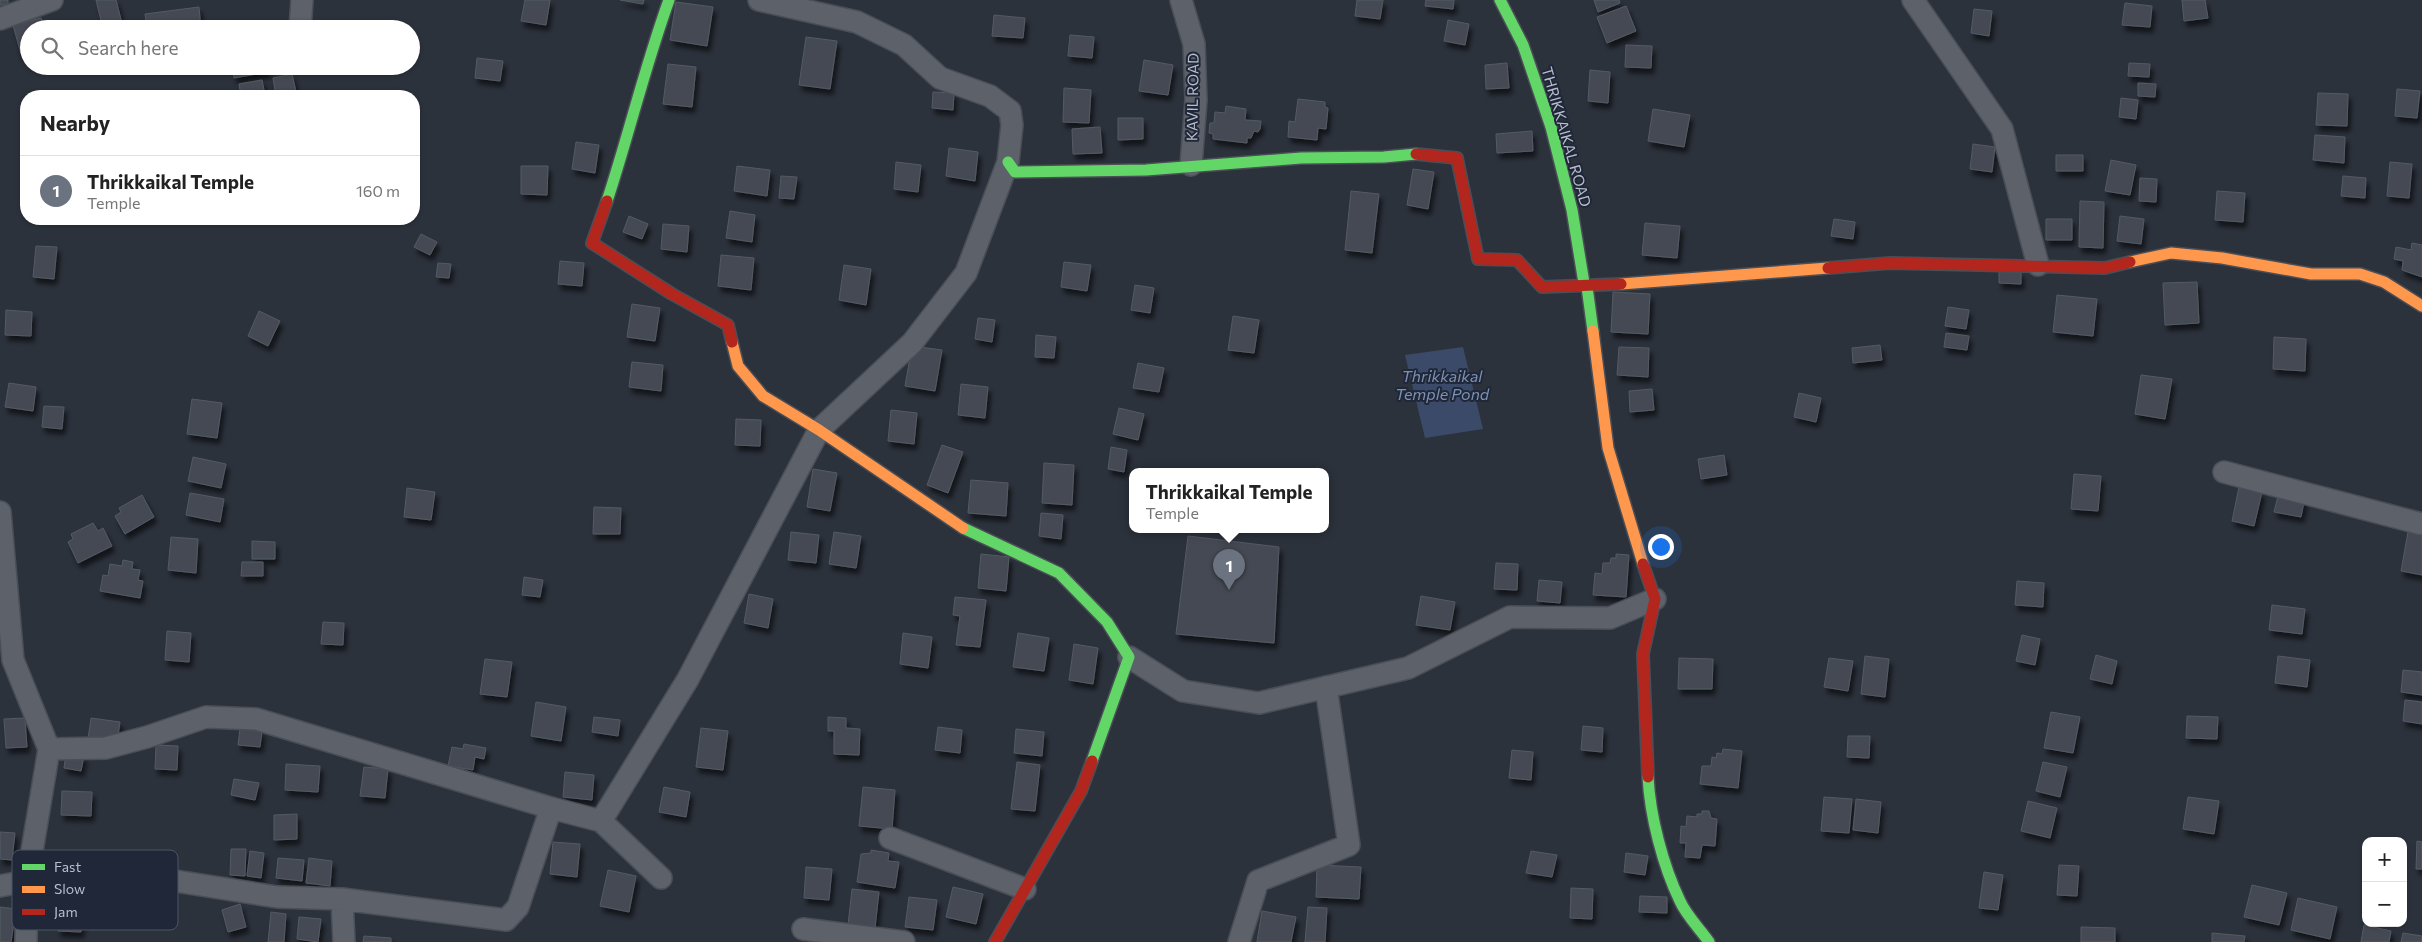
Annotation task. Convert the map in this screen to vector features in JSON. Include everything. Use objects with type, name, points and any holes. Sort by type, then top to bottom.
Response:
[{"type":"street","points":[[0,19],[52,0]]},
{"type":"street","points":[[301,20],[302,0]]},
{"type":"street","points":[[670,0],[650,55],[625,147],[592,243],[672,294],[728,325],[738,366],[763,396],[819,430],[968,531],[1010,548],[1059,573],[1107,622],[1129,657],[1183,691],[1260,703],[1408,668],[1510,617],[1610,618],[1656,599]]},
{"type":"street","points":[[601,820],[688,679],[819,430],[912,342],[966,273],[1008,162],[1012,125],[1010,111],[990,96],[940,78],[904,45],[858,22],[759,0]]},
{"type":"street","name":"KAVIL ROAD","points":[[1180,0],[1194,44],[1196,100],[1191,165]]},
{"type":"street","name":"THRIKKAIKAL ROAD","points":[[1500,0],[1523,45],[1551,127],[1572,210],[1584,283],[1587,287],[1608,448],[1635,541],[1656,599]]},
{"type":"street","points":[[1913,0],[2002,129],[2038,265]]},
{"type":"street","points":[[1008,162],[1015,172],[1146,170],[1191,165],[1424,153],[1457,158],[1478,259],[1517,260],[1542,287],[1587,287],[1890,263],[2105,268],[2171,253],[2222,258],[2311,274],[2360,274],[2384,282],[2422,306]]},
{"type":"street","points":[[2224,472],[2422,524]]},
{"type":"street","points":[[0,512],[13,660],[49,749],[31,850]]},
{"type":"street","points":[[1656,599],[1643,654],[1649,797],[1663,854],[1680,902],[1710,942]]},
{"type":"street","points":[[995,942],[1081,790],[1129,657]]},
{"type":"street","points":[[1238,942],[1258,881],[1349,845],[1326,687]]},
{"type":"street","points":[[49,749],[106,748],[147,737],[206,717],[256,719],[550,808],[601,820],[661,878]]},
{"type":"street","points":[[178,881],[277,897],[342,899],[506,920],[518,907],[550,808]]},
{"type":"street","points":[[890,838],[1025,889]]},
{"type":"street","points":[[342,899],[344,942]]},
{"type":"street","points":[[803,929],[904,942]]},
{"type":"water","name":"Thrikkaikal Temple Pond","points":[[1463,347],[1483,429],[1425,438],[1405,355]]},
{"type":"building","points":[[0,0],[8,0],[8,5],[0,5]]},
{"type":"building","points":[[96,0],[116,0],[121,20],[101,20]]},
{"type":"building","points":[[525,0],[550,0],[546,25],[521,21]]},
{"type":"building","points":[[620,0],[644,0],[643,4]]},
{"type":"building","points":[[1357,0],[1383,0],[1380,19],[1355,16]]},
{"type":"building","points":[[1426,0],[1454,0],[1453,9],[1425,6]]},
{"type":"building","points":[[1594,0],[1619,0],[1620,3],[1598,12]]},
{"type":"building","points":[[2182,0],[2205,0],[2208,18],[2184,21]]},
{"type":"building","points":[[676,2],[713,7],[707,46],[670,40]]},
{"type":"building","points":[[2125,3],[2152,6],[2150,27],[2122,25]]},
{"type":"building","points":[[1626,6],[1636,31],[1607,43],[1597,17]]},
{"type":"building","points":[[199,7],[200,20],[146,20],[145,14]]},
{"type":"building","points":[[1974,9],[1992,11],[1989,36],[1971,33]]},
{"type":"building","points":[[994,15],[1025,18],[1023,38],[992,36]]},
{"type":"building","points":[[1448,20],[1469,24],[1465,45],[1444,41]]},
{"type":"building","points":[[20,23],[20,50],[13,25]]},
{"type":"building","points":[[1070,35],[1094,37],[1092,58],[1068,56]]},
{"type":"building","points":[[806,37],[837,41],[830,89],[799,85]]},
{"type":"building","points":[[1626,45],[1652,46],[1651,68],[1625,67]]},
{"type":"building","points":[[477,58],[503,61],[500,81],[475,78]]},
{"type":"building","points":[[1144,60],[1173,65],[1168,95],[1139,91]]},
{"type":"building","points":[[1507,63],[1509,88],[1486,89],[1485,65]]},
{"type":"building","points":[[2129,63],[2150,64],[2149,77],[2128,76]]},
{"type":"building","points":[[668,64],[696,67],[692,107],[663,104]]},
{"type":"building","points":[[1590,70],[1610,72],[1608,103],[1588,101]]},
{"type":"building","points":[[234,75],[251,75],[234,78]]},
{"type":"building","points":[[292,75],[296,90],[275,90],[273,78]]},
{"type":"building","points":[[262,80],[264,90],[240,90],[239,84]]},
{"type":"building","points":[[2138,83],[2156,84],[2155,97],[2138,96]]},
{"type":"building","points":[[1064,88],[1091,90],[1089,123],[1063,122]]},
{"type":"building","points":[[2397,89],[2420,91],[2417,118],[2395,116]]},
{"type":"building","points":[[933,92],[954,93],[953,110],[932,108]]},
{"type":"building","points":[[2318,93],[2348,94],[2347,126],[2316,125]]},
{"type":"building","points":[[2121,98],[2138,100],[2136,119],[2119,117]]},
{"type":"building","points":[[1298,99],[1325,102],[1325,107],[1328,108],[1326,129],[1318,128],[1317,140],[1288,137],[1289,121],[1295,122]]},
{"type":"building","points":[[1226,106],[1246,109],[1245,120],[1261,121],[1260,129],[1258,132],[1254,131],[1251,138],[1247,138],[1247,143],[1213,139],[1213,134],[1209,133],[1210,123],[1214,123],[1215,112],[1225,113]]},
{"type":"building","points":[[1653,109],[1690,115],[1684,147],[1648,141]]},
{"type":"building","points":[[1118,118],[1143,118],[1143,139],[1118,140]]},
{"type":"building","points":[[1100,127],[1102,153],[1073,154],[1072,129]]},
{"type":"building","points":[[1532,131],[1533,151],[1497,153],[1496,134]]},
{"type":"building","points":[[2315,135],[2345,137],[2344,163],[2313,160]]},
{"type":"building","points":[[576,142],[599,145],[595,173],[572,169]]},
{"type":"building","points":[[1973,144],[1995,147],[1992,172],[1970,169]]},
{"type":"building","points":[[949,148],[978,152],[975,181],[946,176]]},
{"type":"building","points":[[2056,155],[2083,155],[2083,171],[2056,171]]},
{"type":"building","points":[[2111,160],[2136,165],[2130,195],[2105,191]]},
{"type":"building","points":[[896,162],[921,165],[918,192],[894,189]]},
{"type":"building","points":[[2390,162],[2412,164],[2409,198],[2387,196]]},
{"type":"building","points":[[521,166],[548,166],[547,195],[521,194]]},
{"type":"building","points":[[737,166],[770,170],[767,196],[734,191]]},
{"type":"building","points":[[1413,169],[1434,172],[1428,209],[1407,205]]},
{"type":"building","points":[[781,176],[797,177],[794,199],[779,198]]},
{"type":"building","points":[[2343,176],[2366,178],[2365,198],[2341,196]]},
{"type":"building","points":[[2140,178],[2157,179],[2156,202],[2139,201]]},
{"type":"building","points":[[1351,191],[1379,194],[1372,253],[1345,250]]},
{"type":"building","points":[[2217,191],[2245,193],[2243,222],[2215,220]]},
{"type":"building","points":[[2080,201],[2104,202],[2103,248],[2079,247]]},
{"type":"building","points":[[730,211],[755,215],[752,242],[726,238]]},
{"type":"building","points":[[629,216],[648,224],[642,239],[623,232]]},
{"type":"building","points":[[2120,216],[2144,219],[2141,244],[2117,241]]},
{"type":"building","points":[[1834,219],[1855,222],[1853,239],[1831,236]]},
{"type":"building","points":[[2046,219],[2072,219],[2072,240],[2046,240]]},
{"type":"building","points":[[1645,223],[1680,226],[1677,258],[1642,255]]},
{"type":"building","points":[[663,224],[689,226],[687,252],[661,249]]},
{"type":"building","points":[[421,234],[437,242],[430,255],[414,247]]},
{"type":"building","points":[[2412,243],[2422,245],[2422,277],[2402,270],[2403,261],[2394,259],[2396,247],[2411,250]]},
{"type":"building","points":[[36,246],[57,247],[54,279],[33,277]]},
{"type":"building","points":[[721,255],[754,258],[751,290],[718,286]]},
{"type":"building","points":[[560,261],[584,263],[582,286],[558,284]]},
{"type":"building","points":[[1064,262],[1091,265],[1087,291],[1061,287]]},
{"type":"building","points":[[438,263],[451,264],[449,278],[436,277]]},
{"type":"building","points":[[844,265],[871,269],[866,305],[839,300]]},
{"type":"building","points":[[1999,271],[2021,272],[2021,284],[1999,283]]},
{"type":"building","points":[[2197,282],[2199,323],[2165,325],[2163,283]]},
{"type":"building","points":[[1135,285],[1154,288],[1150,313],[1131,310]]},
{"type":"building","points":[[1613,292],[1650,294],[1648,334],[1611,332]]},
{"type":"building","points":[[2057,295],[2097,299],[2093,336],[2053,332]]},
{"type":"building","points":[[632,304],[660,308],[655,341],[627,337]]},
{"type":"building","points":[[1948,307],[1969,310],[1966,329],[1945,326]]},
{"type":"building","points":[[6,310],[32,312],[31,336],[5,335]]},
{"type":"building","points":[[259,311],[280,321],[268,346],[248,336]]},
{"type":"building","points":[[1233,316],[1259,320],[1254,353],[1228,350]]},
{"type":"building","points":[[978,318],[995,320],[992,342],[975,339]]},
{"type":"building","points":[[1946,333],[1969,336],[1967,350],[1944,347]]},
{"type":"building","points":[[1036,335],[1056,337],[1054,358],[1035,357]]},
{"type":"building","points":[[2274,337],[2306,339],[2305,371],[2273,369]]},
{"type":"building","points":[[1880,345],[1882,360],[1853,363],[1852,348]]},
{"type":"building","points":[[912,346],[942,350],[935,391],[905,386]]},
{"type":"building","points":[[1619,347],[1649,348],[1648,377],[1617,375]]},
{"type":"building","points":[[632,362],[663,365],[661,391],[629,387]]},
{"type":"building","points":[[1138,363],[1164,368],[1159,392],[1133,388]]},
{"type":"building","points":[[2141,375],[2172,379],[2165,419],[2135,414]]},
{"type":"building","points":[[9,383],[36,387],[33,411],[5,407]]},
{"type":"building","points":[[961,384],[988,387],[985,418],[958,415]]},
{"type":"building","points":[[1652,389],[1654,410],[1630,412],[1629,391]]},
{"type":"building","points":[[1799,393],[1821,398],[1816,422],[1794,417]]},
{"type":"building","points":[[192,399],[222,403],[217,438],[187,434]]},
{"type":"building","points":[[44,406],[64,407],[62,429],[42,427]]},
{"type":"building","points":[[1119,408],[1144,414],[1138,440],[1113,434]]},
{"type":"building","points":[[891,410],[917,413],[914,444],[888,441]]},
{"type":"building","points":[[736,419],[761,420],[760,446],[735,445]]},
{"type":"building","points":[[942,445],[963,452],[948,493],[927,485]]},
{"type":"building","points":[[1111,447],[1127,450],[1124,472],[1108,469]]},
{"type":"building","points":[[1724,455],[1727,475],[1701,479],[1698,459]]},
{"type":"building","points":[[193,457],[226,464],[221,488],[188,481]]},
{"type":"building","points":[[1044,463],[1074,465],[1072,505],[1042,503]]},
{"type":"building","points":[[813,469],[837,473],[830,511],[807,507]]},
{"type":"building","points":[[2074,474],[2101,476],[2098,511],[2071,509]]},
{"type":"building","points":[[971,480],[1008,483],[1006,516],[968,513]]},
{"type":"building","points":[[2239,487],[2262,492],[2254,526],[2232,521]]},
{"type":"building","points":[[407,488],[435,492],[431,520],[404,517]]},
{"type":"building","points":[[2279,492],[2305,497],[2301,517],[2274,512]]},
{"type":"building","points":[[190,493],[224,499],[220,522],[186,515]]},
{"type":"building","points":[[142,495],[154,517],[125,534],[115,516],[121,512],[119,508]]},
{"type":"building","points":[[594,507],[621,508],[620,534],[593,534]]},
{"type":"building","points":[[1041,513],[1063,515],[1061,539],[1039,536]]},
{"type":"building","points":[[93,523],[98,531],[103,528],[112,546],[78,563],[68,542],[73,539],[71,534]]},
{"type":"building","points":[[791,532],[819,535],[816,563],[788,560]]},
{"type":"building","points":[[834,532],[861,536],[856,568],[829,564]]},
{"type":"building","points":[[2408,532],[2422,535],[2422,575],[2401,571]]},
{"type":"building","points":[[1188,536],[1279,547],[1274,643],[1176,634]]},
{"type":"building","points":[[171,537],[198,539],[196,573],[168,570]]},
{"type":"building","points":[[252,541],[275,542],[275,559],[252,559]]},
{"type":"building","points":[[981,554],[1009,557],[1006,591],[978,588]]},
{"type":"building","points":[[1616,554],[1629,555],[1626,597],[1593,595],[1595,573],[1602,574],[1603,563],[1610,563],[1611,558],[1616,558]]},
{"type":"building","points":[[123,560],[133,562],[132,569],[140,570],[138,580],[143,581],[140,598],[100,591],[103,575],[108,576],[110,564],[122,566]]},
{"type":"building","points":[[242,562],[263,562],[263,576],[241,576]]},
{"type":"building","points":[[1496,563],[1518,564],[1517,590],[1494,589]]},
{"type":"building","points":[[524,577],[543,580],[540,597],[522,595]]},
{"type":"building","points":[[1539,580],[1562,582],[1560,603],[1537,601]]},
{"type":"building","points":[[2017,581],[2044,583],[2043,607],[2015,605]]},
{"type":"building","points":[[749,594],[773,599],[768,628],[744,623]]},
{"type":"building","points":[[1421,596],[1455,602],[1450,630],[1416,625]]},
{"type":"building","points":[[955,597],[986,600],[980,647],[956,645],[960,616],[953,615]]},
{"type":"building","points":[[2272,605],[2305,609],[2302,634],[2269,630]]},
{"type":"building","points":[[323,622],[344,623],[343,645],[321,644]]},
{"type":"building","points":[[167,631],[191,633],[189,662],[165,660]]},
{"type":"building","points":[[903,633],[932,637],[928,668],[900,664]]},
{"type":"building","points":[[1018,633],[1049,638],[1044,671],[1013,667]]},
{"type":"building","points":[[2022,635],[2040,639],[2035,665],[2016,661]]},
{"type":"building","points":[[1074,644],[1098,648],[1093,684],[1069,680]]},
{"type":"building","points":[[2096,655],[2117,661],[2112,684],[2090,679]]},
{"type":"building","points":[[1865,656],[1889,659],[1885,697],[1861,694]]},
{"type":"building","points":[[2278,656],[2310,660],[2307,687],[2275,683]]},
{"type":"building","points":[[1679,658],[1713,659],[1712,689],[1678,689]]},
{"type":"building","points":[[1829,658],[1853,661],[1848,691],[1824,687]]},
{"type":"building","points":[[485,659],[512,662],[507,697],[480,694]]},
{"type":"building","points":[[2403,670],[2422,672],[2422,695],[2401,692]]},
{"type":"building","points":[[2405,700],[2422,702],[2422,724],[2403,721]]},
{"type":"building","points":[[536,702],[566,707],[561,741],[531,736]]},
{"type":"building","points":[[2051,712],[2080,717],[2073,753],[2044,748]]},
{"type":"building","points":[[2187,716],[2218,717],[2217,739],[2186,738]]},
{"type":"building","points":[[594,717],[620,720],[618,736],[592,732]]},
{"type":"building","points":[[828,717],[846,718],[846,728],[860,729],[859,755],[834,754],[834,731],[828,731]]},
{"type":"building","points":[[25,718],[27,747],[6,748],[4,719]]},
{"type":"building","points":[[91,718],[120,722],[117,743],[88,739]]},
{"type":"building","points":[[1583,726],[1603,728],[1602,752],[1581,750]]},
{"type":"building","points":[[938,727],[962,730],[960,753],[935,750]]},
{"type":"building","points":[[701,728],[728,731],[723,770],[696,767]]},
{"type":"building","points":[[240,729],[262,731],[260,747],[238,745]]},
{"type":"building","points":[[1016,729],[1044,732],[1042,756],[1014,753]]},
{"type":"building","points":[[1848,736],[1870,736],[1869,758],[1847,757]]},
{"type":"building","points":[[464,744],[486,748],[484,759],[475,757],[473,770],[448,766],[452,747],[463,749]]},
{"type":"building","points":[[156,745],[178,746],[177,770],[155,769]]},
{"type":"building","points":[[1723,749],[1742,751],[1738,788],[1700,784],[1702,766],[1711,766],[1712,757],[1716,758],[1717,753],[1722,754]]},
{"type":"building","points":[[1512,750],[1533,752],[1531,780],[1509,778]]},
{"type":"building","points":[[66,753],[84,756],[81,771],[64,768]]},
{"type":"building","points":[[1017,762],[1040,765],[1035,811],[1011,809]]},
{"type":"building","points":[[2043,762],[2067,767],[2060,797],[2036,791]]},
{"type":"building","points":[[286,764],[320,766],[318,792],[285,790]]},
{"type":"building","points":[[364,767],[388,769],[385,798],[360,796]]},
{"type":"building","points":[[565,772],[594,775],[592,800],[563,797]]},
{"type":"building","points":[[234,779],[259,783],[255,800],[231,795]]},
{"type":"building","points":[[664,787],[690,792],[686,817],[659,812]]},
{"type":"building","points":[[863,787],[895,790],[892,829],[859,826]]},
{"type":"building","points":[[62,791],[92,792],[91,816],[61,815]]},
{"type":"building","points":[[1824,797],[1852,799],[1849,833],[1821,831]]},
{"type":"building","points":[[2188,797],[2219,801],[2214,834],[2183,829]]},
{"type":"building","points":[[1856,799],[1881,802],[1878,833],[1853,830]]},
{"type":"building","points":[[2028,801],[2057,808],[2050,838],[2021,831]]},
{"type":"building","points":[[1702,811],[1709,811],[1711,818],[1717,819],[1715,846],[1702,845],[1700,858],[1685,857],[1686,843],[1680,843],[1681,826],[1686,827],[1687,816],[1697,817],[1697,814],[1702,814]]},
{"type":"building","points":[[297,814],[297,839],[274,840],[274,815]]},
{"type":"building","points":[[0,832],[15,833],[12,860],[0,859]]},
{"type":"building","points":[[2417,841],[2422,842],[2422,869],[2416,869]]},
{"type":"building","points":[[553,842],[580,844],[577,877],[550,874]]},
{"type":"building","points":[[231,849],[246,849],[245,876],[230,875]]},
{"type":"building","points":[[871,850],[889,853],[888,861],[899,862],[895,888],[857,882],[861,854],[871,853]]},
{"type":"building","points":[[250,851],[264,853],[261,878],[247,876]]},
{"type":"building","points":[[1531,851],[1557,855],[1552,877],[1526,873]]},
{"type":"building","points":[[1626,853],[1648,856],[1645,875],[1624,872]]},
{"type":"building","points":[[278,858],[304,860],[302,881],[276,878]]},
{"type":"building","points":[[309,858],[332,861],[330,886],[306,883]]},
{"type":"building","points":[[1317,865],[1361,867],[1359,899],[1316,897]]},
{"type":"building","points":[[2059,865],[2079,866],[2077,896],[2057,895]]},
{"type":"building","points":[[806,867],[832,869],[829,900],[804,898]]},
{"type":"building","points":[[608,870],[636,876],[629,912],[600,906]]},
{"type":"building","points":[[1984,872],[2003,875],[1998,910],[1979,908]]},
{"type":"building","points":[[2252,885],[2287,893],[2279,925],[2244,917]]},
{"type":"building","points":[[953,887],[983,894],[976,924],[946,917]]},
{"type":"building","points":[[1571,888],[1593,889],[1592,919],[1570,918]]},
{"type":"building","points":[[852,889],[879,892],[875,928],[848,925]]},
{"type":"building","points":[[1640,896],[1667,897],[1667,913],[1639,912]]},
{"type":"building","points":[[909,897],[937,900],[933,930],[905,927]]},
{"type":"building","points":[[2298,898],[2337,907],[2330,939],[2291,930]]},
{"type":"building","points":[[240,904],[246,927],[228,932],[222,910]]},
{"type":"building","points":[[0,907],[12,908],[11,942],[0,942]]},
{"type":"building","points":[[1308,907],[1327,908],[1325,942],[1305,942]]},
{"type":"building","points":[[1262,911],[1296,917],[1291,942],[1257,942]]},
{"type":"building","points":[[271,912],[286,914],[284,942],[268,942]]},
{"type":"building","points":[[299,917],[321,919],[318,942],[297,939]]},
{"type":"building","points":[[2081,927],[2115,928],[2115,942],[2081,942]]},
{"type":"building","points":[[2364,927],[2391,931],[2389,942],[2361,942]]},
{"type":"building","points":[[58,930],[81,930],[81,932]]},
{"type":"building","points":[[2212,933],[2245,936],[2244,942],[2212,942]]},
{"type":"building","points":[[2403,933],[2422,936],[2422,942],[2401,942]]},
{"type":"building","points":[[364,936],[391,938],[391,942],[363,942]]},
{"type":"traffic: fast","points":[[607,201],[652,50],[669,0]]},
{"type":"traffic: fast","points":[[1500,0],[1523,45],[1551,127],[1572,210],[1584,283],[1587,287],[1593,331]]},
{"type":"traffic: fast","points":[[1008,162],[1015,172],[1146,170],[1301,158],[1384,157],[1416,154]]},
{"type":"traffic: fast","points":[[963,528],[1059,573],[1107,622],[1129,657],[1092,761]]},
{"type":"traffic: fast","points":[[1648,777],[1651,808],[1668,872],[1689,917],[1709,942]]},
{"type":"traffic: slow","points":[[2130,262],[2171,253],[2222,258],[2311,274],[2360,274],[2384,282],[2422,306]]},
{"type":"traffic: slow","points":[[1621,284],[1828,268]]},
{"type":"traffic: slow","points":[[1593,331],[1608,448],[1643,564]]},
{"type":"traffic: slow","points":[[732,342],[738,366],[763,396],[819,430],[963,528]]},
{"type":"traffic: jam","points":[[1416,154],[1457,158],[1478,259],[1517,260],[1542,287],[1621,284]]},
{"type":"traffic: jam","points":[[607,201],[592,243],[672,294],[728,325],[732,342]]},
{"type":"traffic: jam","points":[[1828,268],[1890,263],[2105,268],[2130,262]]},
{"type":"traffic: jam","points":[[1643,564],[1655,599],[1643,654],[1648,777]]},
{"type":"traffic: jam","points":[[995,942],[1081,791],[1092,761]]},
{"type":"place","name":"Thrikkaikal Temple","points":[[1229,590]]}]
